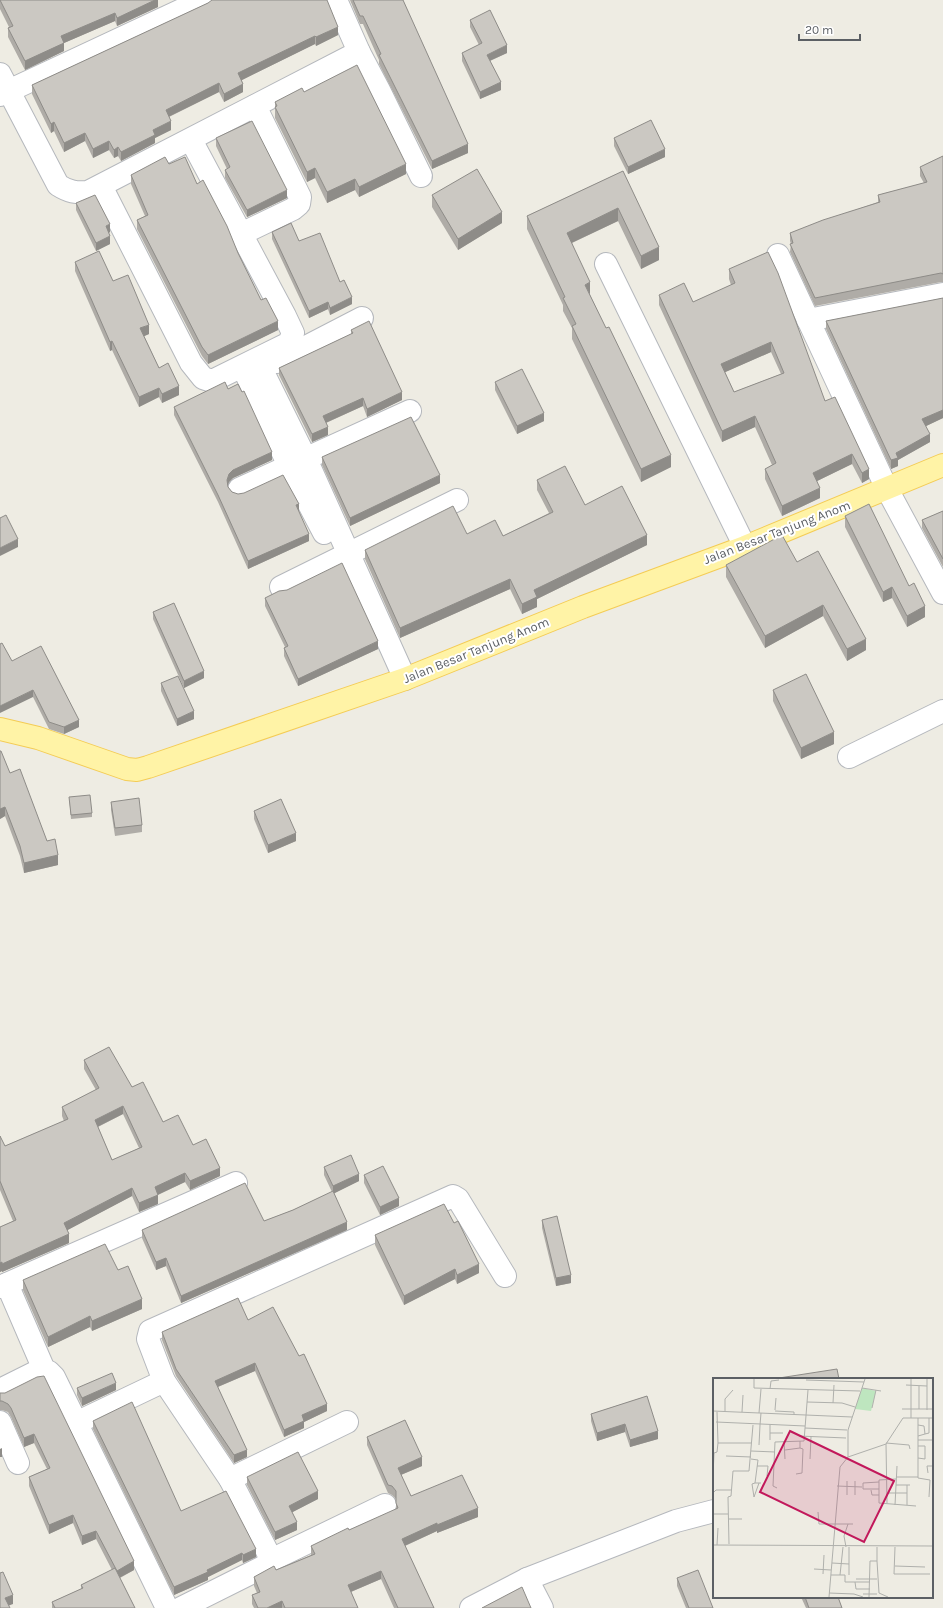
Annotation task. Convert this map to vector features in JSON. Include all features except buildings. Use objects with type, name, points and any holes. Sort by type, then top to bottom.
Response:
[{"type":"main road","name":"Jalan Besar Tanjung Anom","points":[[0,729],[38,738],[104,761],[137,770],[398,681],[590,604],[745,546],[943,466]]},
{"type":"street","points":[[203,0],[179,5],[3,87],[58,185],[67,191],[76,193],[88,192],[359,52]]},
{"type":"street","points":[[336,0],[359,52],[380,90],[421,176]]},
{"type":"street","points":[[241,234],[293,209],[299,204],[300,197],[255,106]]},
{"type":"street","points":[[101,186],[191,363],[203,378],[212,381],[289,343],[293,333],[191,140]]},
{"type":"street","points":[[778,255],[887,489],[943,593]]},
{"type":"street","points":[[606,264],[745,546]]},
{"type":"street","points":[[808,320],[943,294]]},
{"type":"street","points":[[217,393],[362,318]]},
{"type":"street","points":[[255,373],[343,557],[398,681]]},
{"type":"street","points":[[239,489],[410,411]]},
{"type":"street","points":[[281,587],[458,500]]},
{"type":"street","points":[[849,757],[943,711]]},
{"type":"street","points":[[45,1372],[3,1286],[236,1184]]},
{"type":"street","points":[[269,1561],[268,1553],[230,1480],[164,1381],[148,1340],[150,1331],[453,1196],[458,1199],[506,1276]]},
{"type":"street","points":[[0,1390],[34,1373],[49,1372],[54,1377],[167,1608]]},
{"type":"street","points":[[76,1423],[164,1381]]},
{"type":"street","points":[[0,1422],[18,1463]]},
{"type":"street","points":[[230,1480],[347,1422]]},
{"type":"street","points":[[181,1608],[265,1566],[269,1561],[385,1505]]},
{"type":"street","points":[[471,1608],[527,1579],[676,1521],[713,1510]]},
{"type":"street","points":[[527,1579],[542,1608]]}]
